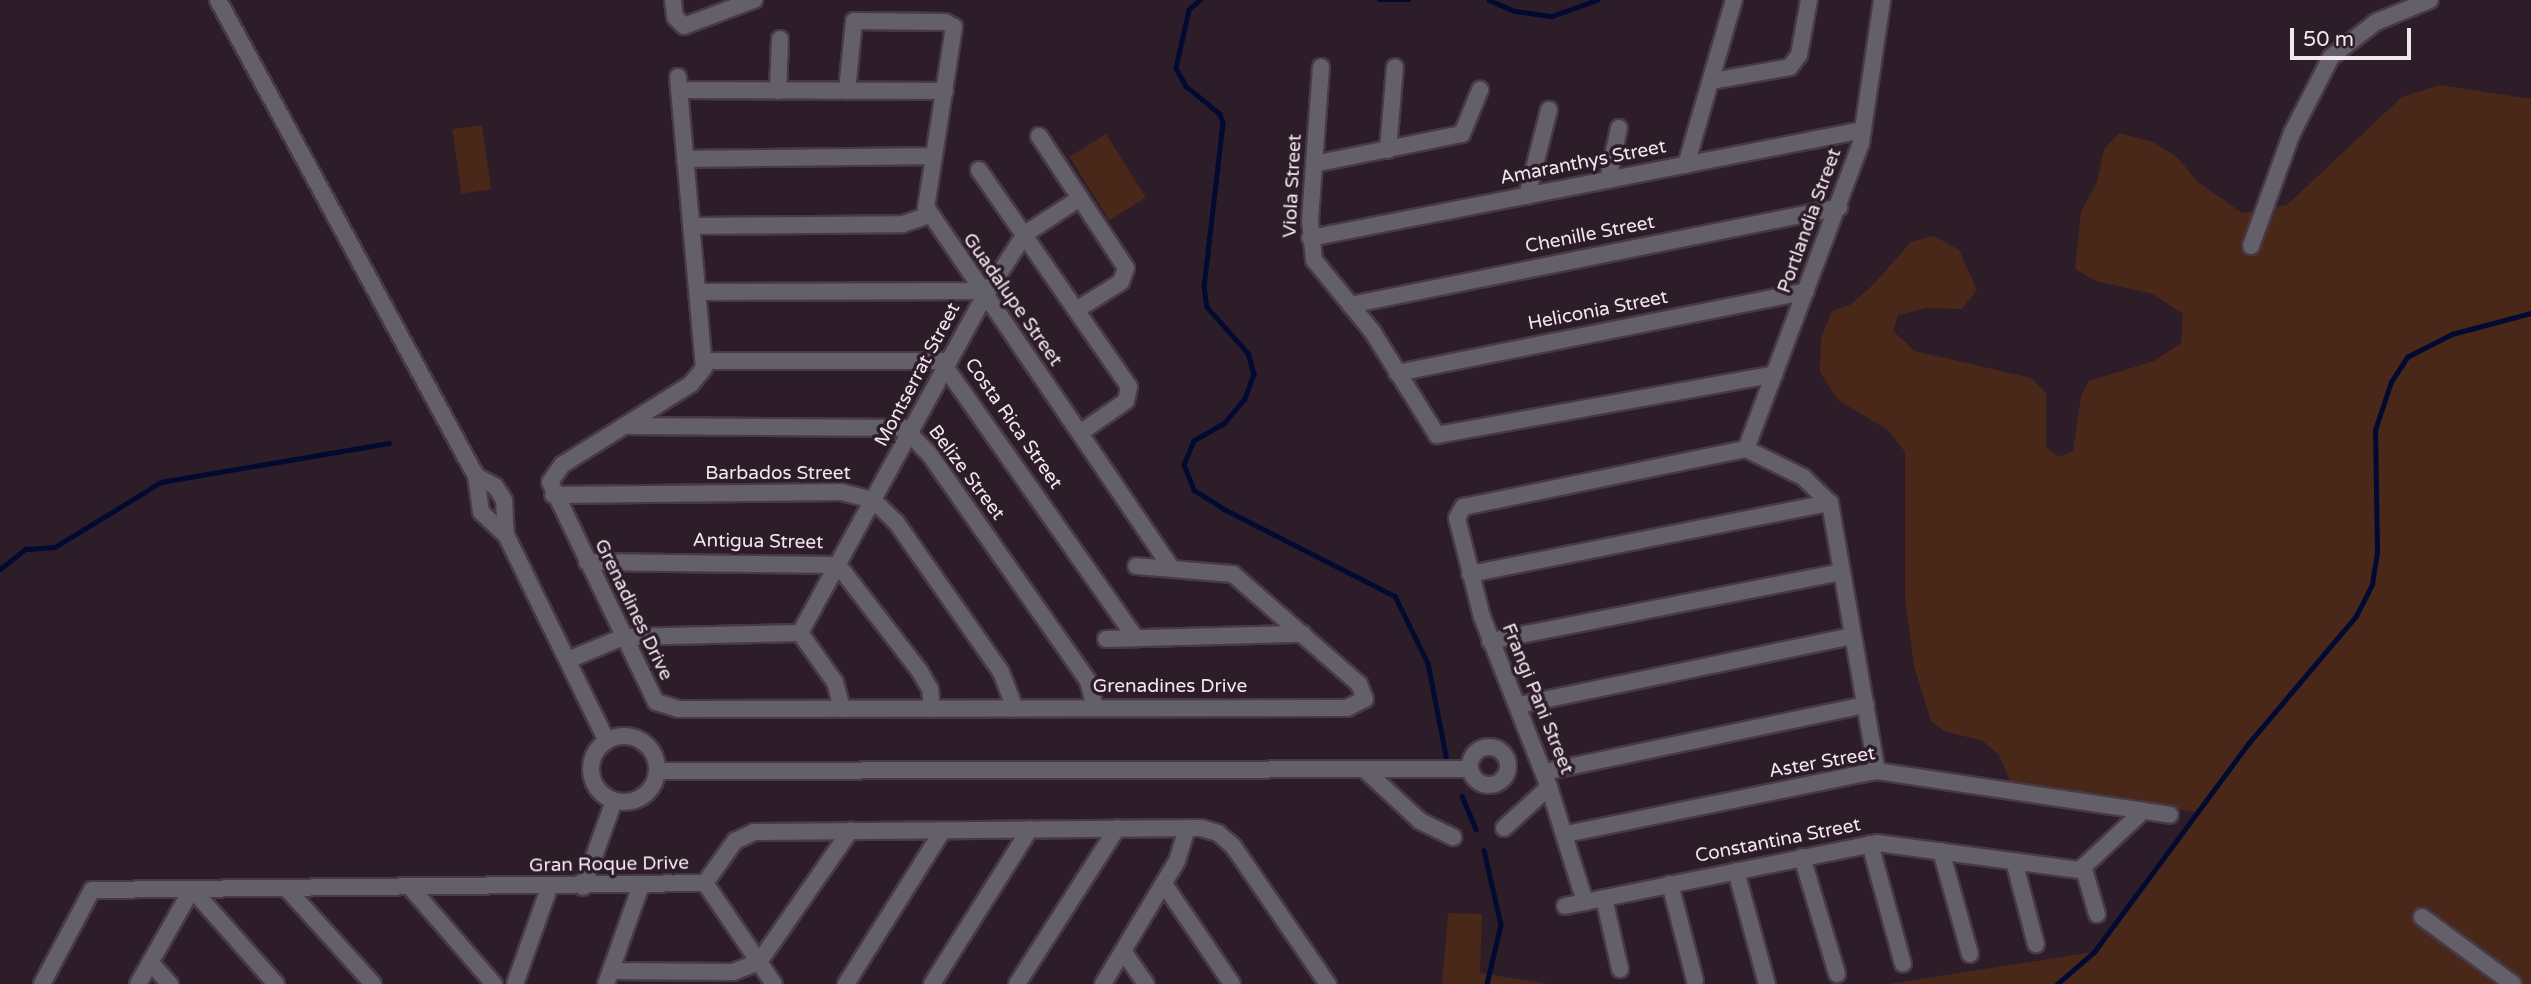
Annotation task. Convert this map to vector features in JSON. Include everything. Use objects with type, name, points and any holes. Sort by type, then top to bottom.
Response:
[{"type":"street","points":[[218,0],[476,476],[481,512],[506,535],[607,741]]},
{"type":"street","points":[[673,0],[680,24],[693,25],[754,0]]},
{"type":"street","points":[[1686,165],[1734,0]]},
{"type":"street","points":[[1712,81],[1790,67],[1799,55],[1809,0]]},
{"type":"street","name":"Portlandia Street","points":[[1746,449],[1839,207],[1863,130],[1882,0]]},
{"type":"street","points":[[2250,246],[2292,133],[2331,57],[2376,22],[2430,0]]},
{"type":"street","points":[[691,226],[903,224],[929,215],[925,190],[945,91],[954,27],[945,22],[854,21],[848,91]]},
{"type":"street","points":[[778,91],[780,38]]},
{"type":"street","name":"Viola Street","points":[[1321,67],[1310,238],[1319,271],[1350,305],[1437,435],[1775,374]]},
{"type":"street","points":[[1388,150],[1395,67]]},
{"type":"street","points":[[553,495],[550,482],[556,471],[697,380],[705,361],[678,84],[778,91],[945,91]]},
{"type":"street","points":[[1314,164],[1466,132],[1480,90]]},
{"type":"street","points":[[1527,196],[1549,110]]},
{"type":"street","points":[[1608,180],[1619,128]]},
{"type":"street","name":"Amaranthys Street","points":[[1310,238],[1863,130]]},
{"type":"street","points":[[1039,136],[1126,273],[1078,309]]},
{"type":"street","points":[[685,159],[932,156]]},
{"type":"street","points":[[979,170],[1078,309],[1130,392],[1080,433]]},
{"type":"street","name":"Montserrat Street","points":[[800,633],[911,433],[982,294],[1025,234],[1080,198]]},
{"type":"street","name":"Chenille Street","points":[[1350,305],[1839,207]]},
{"type":"street","name":"Guadalupe Street","points":[[929,215],[1171,567]]},
{"type":"street","name":"Heliconia Street","points":[[1397,373],[1806,291]]},
{"type":"street","points":[[698,292],[982,294]]},
{"type":"street","name":"Costa Rica Street","points":[[705,361],[925,358],[947,365],[1136,638]]},
{"type":"street","name":"Belize Street","points":[[624,426],[884,424],[911,433],[1088,681],[1095,708]]},
{"type":"street","points":[[1746,449],[1803,477],[1830,503],[1877,771]]},
{"type":"street","name":"Frangi Pani Street","points":[[1585,902],[1547,780],[1519,705],[1490,641],[1470,574],[1459,510],[1746,449]]},
{"type":"street","points":[[476,476],[495,486],[504,500],[506,535]]},
{"type":"street","name":"Barbados Street","points":[[553,495],[841,492],[873,500],[896,522],[1001,672],[1015,709]]},
{"type":"street","name":"Grenadines Drive","points":[[553,495],[623,637],[663,706],[842,709],[1346,708],[1365,699],[1359,684],[1303,635]]},
{"type":"street","points":[[1470,574],[1830,503]]},
{"type":"street","name":"Antigua Street","points":[[587,562],[838,565],[927,682],[932,709]]},
{"type":"street","points":[[1136,566],[1228,571],[1303,635]]},
{"type":"street","points":[[1490,641],[1842,572]]},
{"type":"street","points":[[568,660],[623,637],[800,633],[835,681],[842,709]]},
{"type":"street","points":[[1106,639],[1303,635]]},
{"type":"street","points":[[1519,705],[1853,636]]},
{"type":"street","points":[[1504,828],[1547,780],[1866,705]]},
{"type":"street","points":[[628,736],[642,741],[655,757],[658,771],[641,798],[614,801],[601,793],[591,773],[596,751],[607,741],[628,736]]},
{"type":"street","points":[[1482,748],[1495,748],[1507,762],[1505,775],[1489,785],[1477,780],[1470,769],[1473,757],[1482,748]]},
{"type":"street","points":[[1507,762],[1537,754]]},
{"type":"street","points":[[658,771],[1470,769]]},
{"type":"street","points":[[1365,770],[1420,821],[1453,837]]},
{"type":"street","name":"Aster Street","points":[[1566,834],[1877,771],[2170,814]]},
{"type":"street","points":[[583,887],[614,801]]},
{"type":"street","points":[[2098,914],[2084,869],[2143,811]]},
{"type":"street","points":[[1017,984],[1117,828]]},
{"type":"street","points":[[1103,984],[1164,884],[1183,848],[1187,828]]},
{"type":"street","name":"Gran Roque Drive","points":[[42,984],[92,890],[549,888],[705,883],[744,834],[1187,828],[1210,830],[1227,839],[1328,984]]},
{"type":"street","points":[[933,984],[1030,829]]},
{"type":"street","points":[[846,984],[943,830]]},
{"type":"street","points":[[641,885],[608,977],[733,972],[760,962],[850,831]]},
{"type":"street","points":[[1870,844],[1903,964]]},
{"type":"street","name":"Constantina Street","points":[[1565,906],[1870,844],[2084,869]]},
{"type":"street","points":[[1941,851],[1970,954]]},
{"type":"street","points":[[1802,857],[1837,974]]},
{"type":"street","points":[[2014,861],[2036,944]]},
{"type":"street","points":[[1736,871],[1767,984]]},
{"type":"street","points":[[705,883],[774,984]]},
{"type":"street","points":[[1164,884],[1233,984]]},
{"type":"street","points":[[1670,884],[1695,981]]},
{"type":"street","points":[[411,888],[494,984]]},
{"type":"street","points":[[515,984],[549,888]]},
{"type":"street","points":[[138,984],[192,889],[276,984]]},
{"type":"street","points":[[287,889],[373,984]]},
{"type":"street","points":[[1604,898],[1620,969]]},
{"type":"street","points":[[2422,916],[2513,984]]},
{"type":"street","points":[[1123,951],[1146,984]]},
{"type":"street","points":[[150,962],[170,984]]},
{"type":"shaded area","points":[[2440,85],[2531,99],[2531,984],[1889,984],[2094,952],[2196,812],[2011,783],[1999,755],[1983,741],[1944,731],[1931,721],[1914,666],[1905,599],[1905,452],[1888,430],[1838,400],[1820,372],[1821,338],[1832,311],[1850,305],[1874,284],[1911,242],[1934,236],[1959,250],[1977,290],[1962,309],[1927,308],[1898,315],[1893,331],[1915,351],[2031,378],[2046,393],[2046,446],[2058,457],[2073,451],[2081,396],[2089,381],[2154,361],[2181,343],[2183,314],[2153,294],[2096,281],[2075,269],[2081,212],[2097,182],[2104,149],[2119,133],[2153,142],[2177,157],[2198,182],[2242,213],[2287,205],[2402,97]]},
{"type":"shaded area","points":[[482,125],[491,189],[461,194],[452,129]]},
{"type":"shaded area","points":[[1106,134],[1146,198],[1109,220],[1070,157]]},
{"type":"shaded area","points":[[1448,913],[1482,914],[1480,973],[1548,984],[1442,984]]},
{"type":"waterway","points":[[1200,0],[1189,10],[1176,68],[1186,86],[1220,114],[1223,123],[1204,286],[1207,307],[1248,353],[1254,374],[1245,399],[1225,423],[1194,441],[1184,464],[1194,490],[1224,509],[1395,596],[1428,663],[1446,756]]},
{"type":"waterway","points":[[1379,0],[1409,0]]},
{"type":"waterway","points":[[1489,0],[1515,11],[1552,16],[1597,0]]},
{"type":"waterway","points":[[2057,984],[2094,952],[2248,744],[2356,616],[2372,584],[2377,552],[2375,430],[2391,382],[2407,357],[2452,334],[2531,313]]},
{"type":"waterway","points":[[0,569],[26,549],[55,547],[161,482],[389,443]]},
{"type":"waterway","points":[[1462,796],[1476,829]]},
{"type":"waterway","points":[[1484,850],[1501,925],[1487,984]]}]
